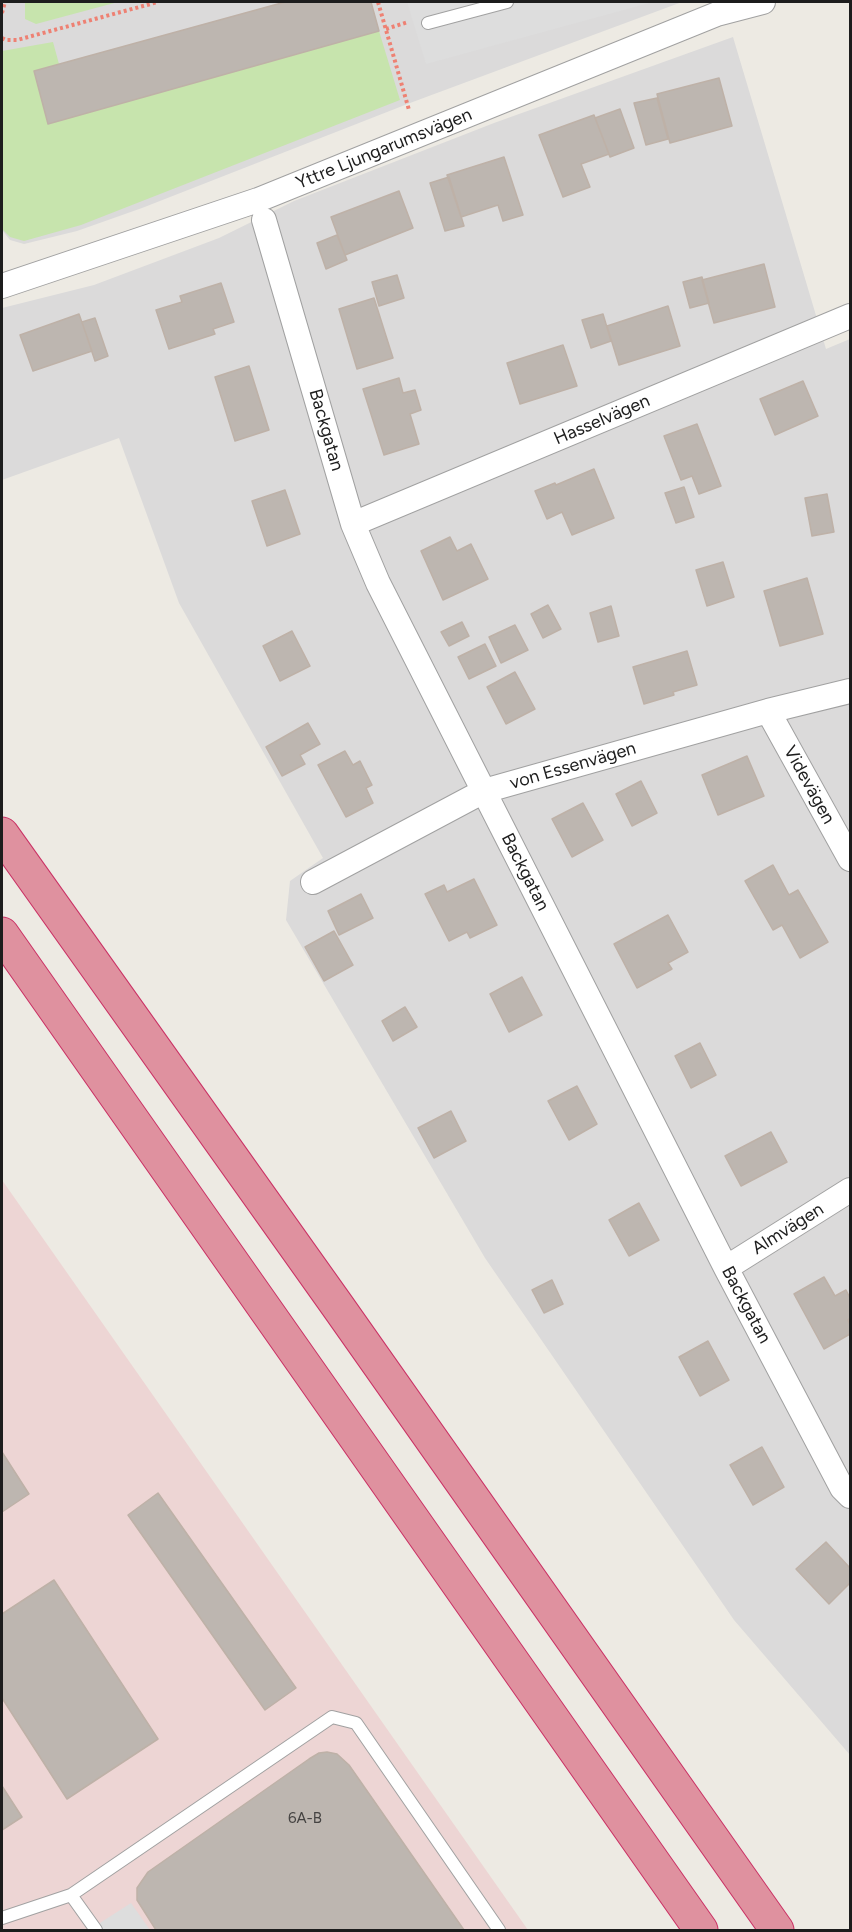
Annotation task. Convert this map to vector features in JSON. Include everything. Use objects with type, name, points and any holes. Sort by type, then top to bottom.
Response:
[{"type":"highway","points":[[2,834],[777,1930]]},
{"type":"highway","points":[[2,934],[701,1930]]},
{"type":"street","name":"Yttre Ljungarumsvägen","points":[[2,286],[258,200],[717,14],[763,2]]},
{"type":"street","name":"Backgatan","points":[[264,220],[353,524],[378,583],[726,1268],[842,1488],[850,1496]]},
{"type":"street","name":"Hasselvägen","points":[[353,524],[850,316]]},
{"type":"street","name":"von Essenvägen","points":[[313,882],[484,791],[768,711],[850,691]]},
{"type":"street","name":"Videvägen","points":[[768,711],[850,859]]},
{"type":"street","name":"Almvägen","points":[[726,1268],[850,1190]]},
{"type":"lane","points":[[428,22],[507,2]]},
{"type":"lane","points":[[2,1918],[71,1895],[332,1717],[356,1723],[500,1930]]},
{"type":"lane","points":[[71,1895],[96,1930]]},
{"type":"path","points":[[2,13],[5,2]]},
{"type":"path","points":[[2,38],[17,40],[158,2]]},
{"type":"path","points":[[378,2],[409,111]]},
{"type":"shaded area","points":[[2,2],[682,2],[410,103],[142,208],[77,231],[24,244],[10,240],[2,230]]},
{"type":"shaded area","points":[[407,2],[653,2],[426,64]]},
{"type":"shaded area","points":[[733,37],[826,349],[850,339],[850,1755],[734,1620],[485,1258],[286,920],[290,881],[323,858],[179,603],[119,438],[2,480],[2,308],[94,285],[219,238],[294,201],[494,123]]},
{"type":"shaded area","points":[[2,1180],[528,1930],[2,1930]]},
{"type":"shaded area","points":[[131,1903],[150,1930],[89,1930]]},
{"type":"green space","points":[[25,2],[118,2],[36,24],[25,19]]},
{"type":"green space","points":[[379,31],[400,100],[81,225],[24,241],[10,237],[2,229],[2,51],[53,42],[59,64],[34,72],[49,123]]},
{"type":"building","points":[[285,2],[371,2],[379,31],[48,124],[34,71]]},
{"type":"building","points":[[719,78],[732,126],[670,143],[657,94]]},
{"type":"building","points":[[657,98],[668,139],[646,145],[634,103]]},
{"type":"building","points":[[620,109],[634,148],[610,157],[595,118]]},
{"type":"building","points":[[594,115],[609,154],[581,164],[590,187],[563,197],[539,135]]},
{"type":"building","points":[[504,157],[523,215],[503,221],[498,205],[461,217],[447,175]]},
{"type":"building","points":[[449,177],[464,226],[445,231],[430,183]]},
{"type":"building","points":[[399,191],[413,228],[345,255],[331,217]]},
{"type":"building","points":[[337,235],[347,260],[326,269],[317,243]]},
{"type":"building","points":[[764,264],[775,307],[714,323],[702,280]]},
{"type":"building","points":[[397,275],[404,298],[379,306],[372,282]]},
{"type":"building","points":[[702,277],[709,303],[690,308],[683,282]]},
{"type":"building","points":[[221,283],[234,322],[213,329],[215,334],[169,349],[156,310],[182,302],[180,296]]},
{"type":"building","points":[[374,298],[393,358],[357,369],[339,309]]},
{"type":"building","points":[[668,306],[680,346],[619,365],[607,326]]},
{"type":"building","points":[[79,314],[92,351],[33,371],[20,335]]},
{"type":"building","points":[[603,314],[611,341],[591,348],[582,320]]},
{"type":"building","points":[[95,318],[108,356],[95,361],[82,322]]},
{"type":"building","points":[[563,345],[577,386],[520,404],[507,363]]},
{"type":"building","points":[[249,366],[269,430],[235,441],[215,377]]},
{"type":"building","points":[[399,378],[403,393],[415,390],[421,410],[410,414],[419,444],[384,455],[363,389]]},
{"type":"building","points":[[803,381],[818,416],[775,435],[760,399]]},
{"type":"building","points":[[697,424],[721,486],[699,494],[692,476],[681,480],[664,436]]},
{"type":"building","points":[[594,469],[614,518],[572,535],[562,512],[547,519],[535,491]]},
{"type":"building","points":[[684,487],[694,517],[676,523],[665,493]]},
{"type":"building","points":[[285,490],[300,534],[267,546],[252,501]]},
{"type":"building","points":[[827,494],[834,532],[812,536],[805,498]]},
{"type":"building","points":[[450,537],[457,551],[471,544],[488,579],[443,600],[421,551]]},
{"type":"building","points":[[723,562],[734,597],[707,606],[696,570]]},
{"type":"building","points":[[807,578],[823,634],[780,646],[764,591]]},
{"type":"building","points":[[548,605],[561,629],[543,638],[531,614]]},
{"type":"building","points":[[611,606],[619,636],[598,642],[590,613]]},
{"type":"building","points":[[462,622],[469,636],[449,646],[441,632]]},
{"type":"building","points":[[515,625],[528,650],[501,663],[489,637]]},
{"type":"building","points":[[292,631],[310,666],[280,681],[263,646]]},
{"type":"building","points":[[485,644],[496,666],[469,679],[458,657]]},
{"type":"building","points":[[687,651],[697,685],[644,704],[633,667]]},
{"type":"building","points":[[515,672],[535,709],[506,724],[487,687]]},
{"type":"building","points":[[308,723],[320,744],[300,755],[305,764],[282,776],[266,747]]},
{"type":"building","points":[[345,751],[353,765],[360,761],[372,785],[366,788],[373,803],[346,817],[318,765]]},
{"type":"building","points":[[747,756],[764,796],[718,815],[702,775]]},
{"type":"building","points":[[641,781],[657,813],[632,826],[616,794]]},
{"type":"building","points":[[583,803],[603,840],[572,857],[552,819]]},
{"type":"building","points":[[773,865],[789,895],[798,890],[828,942],[800,958],[782,925],[773,930],[745,881]]},
{"type":"building","points":[[474,879],[497,925],[470,938],[467,932],[449,941],[425,894],[444,885],[447,892]]},
{"type":"building","points":[[361,894],[373,918],[339,935],[328,911]]},
{"type":"building","points":[[668,915],[688,952],[668,963],[672,969],[637,988],[614,944]]},
{"type":"building","points":[[334,931],[353,965],[324,981],[305,947]]},
{"type":"building","points":[[522,977],[542,1015],[509,1032],[490,994]]},
{"type":"building","points":[[405,1007],[417,1027],[393,1041],[382,1021]]},
{"type":"building","points":[[700,1043],[716,1075],[691,1088],[675,1056]]},
{"type":"building","points":[[577,1086],[597,1124],[569,1140],[548,1101]]},
{"type":"building","points":[[451,1111],[466,1141],[434,1158],[418,1128]]},
{"type":"building","points":[[771,1132],[787,1162],[741,1186],[725,1156]]},
{"type":"building","points":[[639,1203],[659,1240],[629,1256],[609,1220]]},
{"type":"building","points":[[824,1277],[835,1296],[846,1290],[850,1298],[850,1318],[848,1320],[850,1334],[824,1349],[794,1294]]},
{"type":"building","points":[[552,1280],[563,1304],[544,1313],[532,1290]]},
{"type":"building","points":[[708,1341],[729,1380],[700,1396],[679,1357]]},
{"type":"building","points":[[762,1447],[784,1487],[753,1505],[730,1465]]},
{"type":"building","points":[[2,1452],[29,1494],[2,1512]]},
{"type":"building","points":[[158,1493],[296,1688],[265,1710],[128,1515]]},
{"type":"building","points":[[826,1542],[850,1568],[850,1583],[829,1604],[796,1569]]},
{"type":"building","points":[[54,1580],[158,1739],[67,1799],[2,1698],[2,1614]]},
{"type":"building","points":[[319,1753],[337,1754],[349,1765],[464,1930],[156,1930],[137,1900],[137,1888],[148,1872],[309,1759]]},
{"type":"building","points":[[2,1786],[22,1817],[2,1830]]}]
